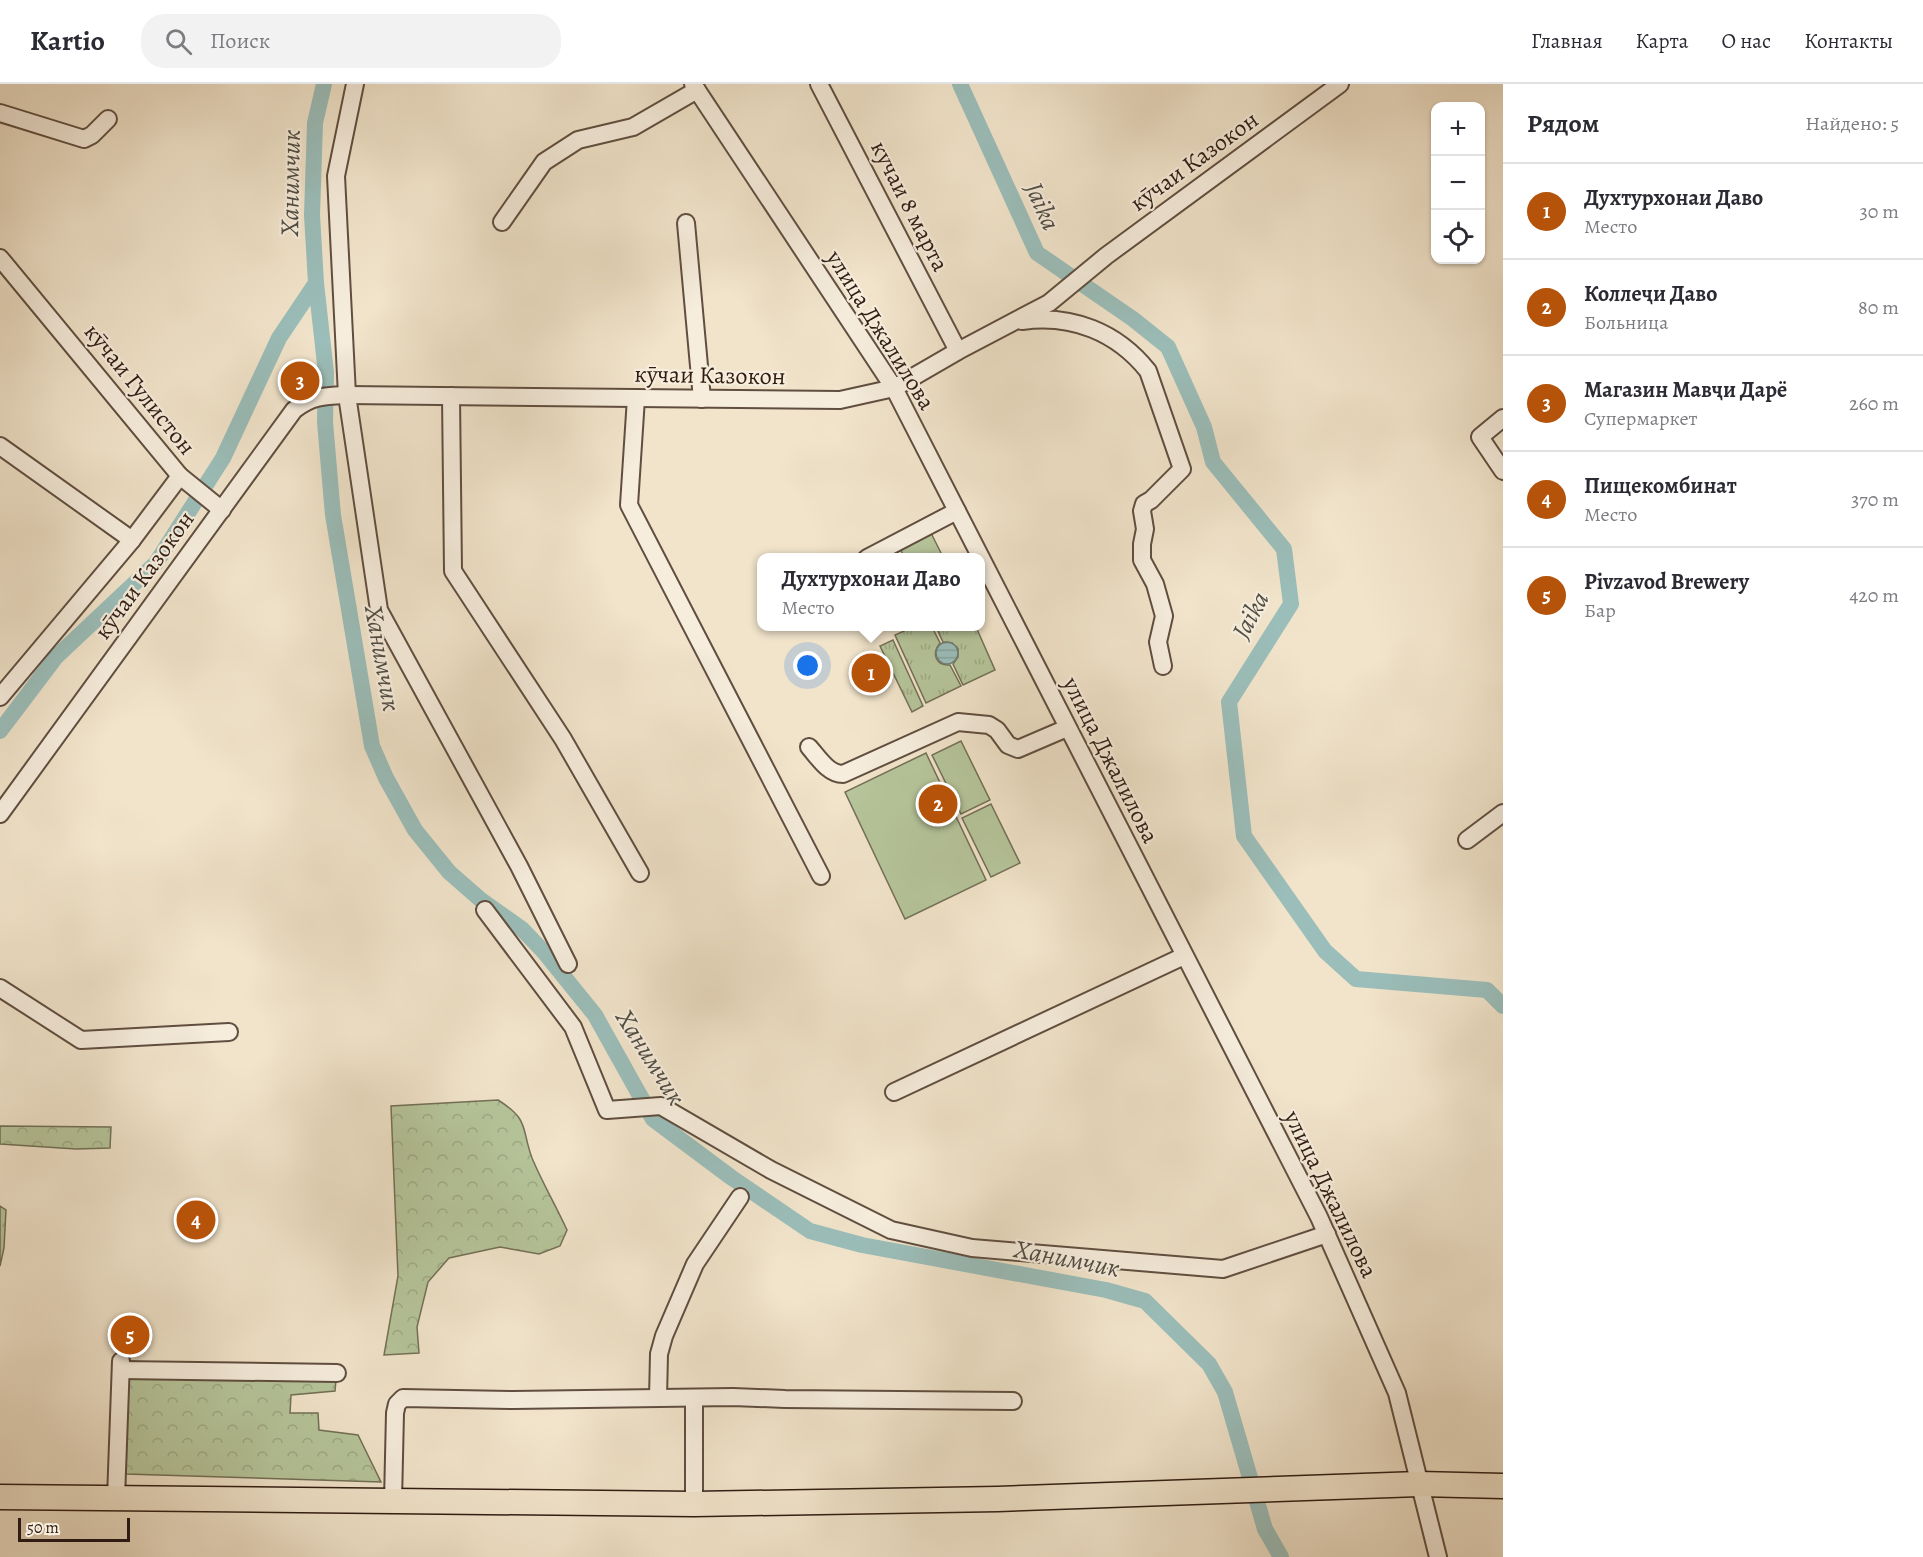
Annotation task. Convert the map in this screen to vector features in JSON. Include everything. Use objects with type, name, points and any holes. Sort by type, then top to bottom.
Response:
[{"type":"highway","points":[[0,1497],[694,1504],[998,1499],[1419,1484],[1503,1486]]},
{"type":"street","points":[[355,84],[336,176],[333,396],[379,610],[519,866],[568,964]]},
{"type":"street","name":"кучаи 8 марта","points":[[819,84],[958,351]]},
{"type":"street","name":"кӯчаи Казокон","points":[[0,814],[294,411],[307,401],[333,396],[840,400],[894,388],[1049,303],[1106,256],[1340,84]]},
{"type":"street","name":"улица Джалилова","points":[[502,222],[544,162],[578,140],[633,127],[695,87],[894,388],[978,553]]},
{"type":"street","points":[[0,112],[84,139],[92,135],[108,119]]},
{"type":"street","points":[[686,223],[702,399]]},
{"type":"street","name":"кӯчаи Гулистон","points":[[0,258],[180,476],[132,540],[0,697]]},
{"type":"street","points":[[1010,324],[1044,319],[1093,328],[1108,334],[1138,359],[1148,371],[1182,469],[1169,484],[1144,504],[1142,511],[1145,529],[1142,560],[1155,584],[1164,616],[1158,642],[1163,666]]},
{"type":"street","points":[[451,396],[453,570],[563,739],[640,873]]},
{"type":"street","points":[[636,398],[629,505],[820,876]]},
{"type":"street","points":[[1503,418],[1480,436],[1503,471]]},
{"type":"street","points":[[0,446],[132,540]]},
{"type":"street","points":[[180,476],[222,510]]},
{"type":"street","points":[[877,553],[957,511]]},
{"type":"street","name":"улица Джалилова","points":[[985,566],[1327,1234],[1397,1393],[1438,1557]]},
{"type":"street","points":[[809,747],[834,773],[843,774],[958,722],[989,725],[997,730],[1008,745],[1018,749],[1067,728]]},
{"type":"street","points":[[1467,840],[1503,813]]},
{"type":"street","points":[[484,910],[573,1027],[607,1110],[661,1107],[771,1170],[891,1230],[972,1248],[1223,1269],[1327,1234]]},
{"type":"street","points":[[894,1092],[1184,956]]},
{"type":"street","points":[[0,988],[81,1040],[229,1032]]},
{"type":"street","points":[[658,1398],[659,1354],[664,1336],[695,1263],[740,1197]]},
{"type":"street","points":[[116,1498],[121,1366],[337,1373]]},
{"type":"street","points":[[393,1502],[395,1413],[397,1404],[403,1398],[1013,1401]]},
{"type":"street","points":[[694,1398],[694,1504]]},
{"type":"green space","points":[[928,527],[941,553],[902,553],[898,544]]},
{"type":"green space","points":[[904,631],[934,631],[940,643],[936,651],[936,659],[941,664],[950,665],[961,686],[926,703],[895,635]]},
{"type":"green space","points":[[938,631],[978,631],[995,670],[963,685],[953,664],[958,657],[958,649],[952,643],[943,642]]},
{"type":"green space","points":[[893,640],[923,706],[912,712],[880,646]]},
{"type":"green space","points":[[961,741],[990,800],[961,814],[932,755]]},
{"type":"green space","points":[[926,753],[986,880],[905,919],[845,792]]},
{"type":"green space","points":[[991,804],[1020,863],[991,877],[962,818]]},
{"type":"green space","points":[[498,1100],[515,1113],[523,1125],[532,1158],[567,1230],[560,1246],[539,1254],[500,1247],[449,1258],[428,1282],[417,1327],[419,1353],[384,1355],[398,1276],[391,1106]]},
{"type":"green space","points":[[0,1126],[111,1127],[110,1148],[76,1149],[0,1144]]},
{"type":"green space","points":[[0,1206],[6,1210],[4,1248],[0,1266]]},
{"type":"green space","points":[[128,1379],[336,1380],[335,1391],[291,1395],[290,1413],[318,1413],[319,1430],[358,1435],[381,1482],[126,1474]]},
{"type":"water","points":[[947,642],[957,649],[958,653],[951,663],[947,664],[937,657],[936,653],[943,643]]},
{"type":"waterway","name":"Ханимчик","points":[[0,731],[56,657],[156,563],[223,458],[279,338],[316,283],[312,215],[315,123],[324,84]]},
{"type":"waterway","name":"Jaika","points":[[960,84],[1037,253],[1133,319],[1168,347],[1204,427],[1213,462],[1284,549],[1291,604],[1229,702],[1244,836],[1325,951],[1356,979],[1487,990],[1503,1006]]},
{"type":"waterway","name":"Ханимчик","points":[[316,283],[326,373],[325,422],[333,515],[372,746],[386,778],[415,830],[449,872],[481,900],[522,929],[544,952],[595,1015],[653,1119],[732,1178],[810,1231],[862,1245],[1106,1290],[1145,1301],[1209,1364],[1225,1392],[1265,1529],[1281,1557]]},
{"type":"place","name":"Магазин Мавҷи Дарё","points":[[300,381]]},
{"type":"place","name":"Духтурхонаи Даво","points":[[871,673]]},
{"type":"place","name":"Коллеҷи Даво","points":[[938,804]]},
{"type":"place","name":"Пищекомбинат","points":[[196,1220]]},
{"type":"place","name":"Pivzavod Brewery","points":[[130,1335]]}]
